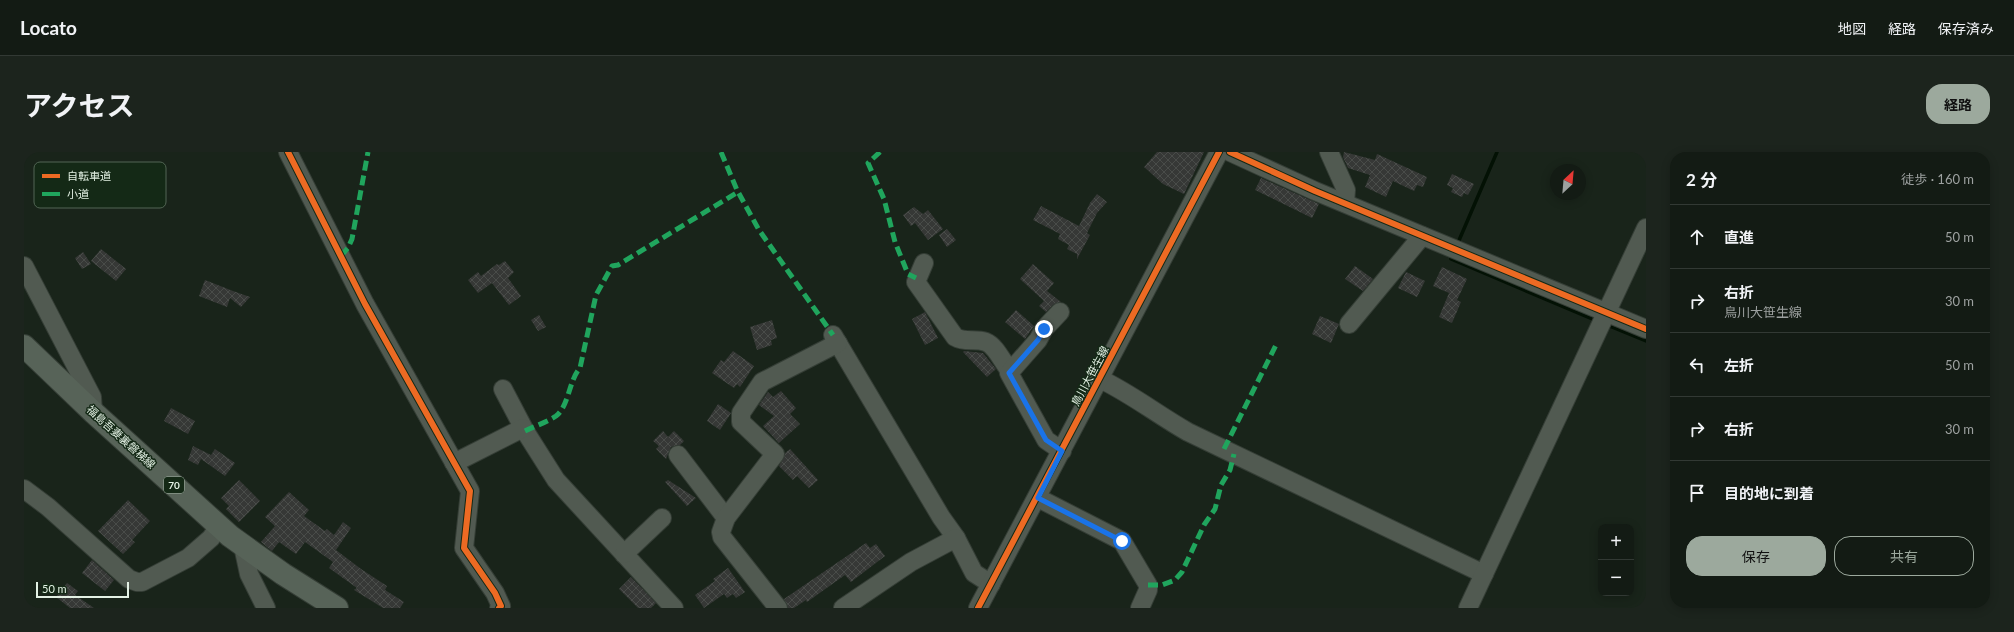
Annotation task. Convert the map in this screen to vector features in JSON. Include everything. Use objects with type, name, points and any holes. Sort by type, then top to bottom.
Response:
[{"type":"main road","name":"福島吾妻裏磐梯線","points":[[24,346],[93,412],[219,526],[243,546],[283,574],[337,608]]},
{"type":"street","points":[[288,152],[365,304],[470,491],[464,548],[495,593],[501,606],[499,608]]},
{"type":"street","name":"鳥川大笹生線","points":[[978,608],[1038,498],[1219,152]]},
{"type":"street","points":[[1230,152],[1422,236],[1646,329]]},
{"type":"street","points":[[1329,152],[1346,190],[1345,203]]},
{"type":"street","points":[[1468,608],[1646,228]]},
{"type":"street","points":[[1349,324],[1422,236]]},
{"type":"street","points":[[924,263],[916,282],[955,337],[964,341],[988,343],[1010,371],[1009,373],[1046,440],[1062,451]]},
{"type":"street","points":[[24,266],[92,397],[93,412]]},
{"type":"street","points":[[1010,371],[1060,312]]},
{"type":"street","points":[[778,608],[722,537],[721,532],[726,518],[775,454],[741,422],[741,413],[762,382],[836,339],[941,517],[956,538],[974,573],[991,584]]},
{"type":"street","points":[[1100,379],[1188,432],[1484,574]]},
{"type":"street","points":[[503,389],[523,428],[556,480],[674,608]]},
{"type":"street","points":[[454,463],[523,428]]},
{"type":"street","points":[[678,455],[726,518]]},
{"type":"street","points":[[24,489],[48,507],[129,579],[137,582],[148,580],[188,558],[211,538],[219,526]]},
{"type":"street","points":[[1038,498],[1122,541],[1148,585],[1148,590],[1140,608]]},
{"type":"street","points":[[624,554],[662,518]]},
{"type":"street","points":[[843,608],[911,562],[956,538]]},
{"type":"street","points":[[243,546],[249,574],[266,608]]},
{"type":"building","points":[[1157,152],[1204,152],[1184,194],[1163,184],[1144,167]]},
{"type":"building","points":[[1344,152],[1375,160],[1377,154],[1427,177],[1423,187],[1417,185],[1414,191],[1393,181],[1386,197],[1365,187],[1370,175],[1348,168],[1343,157]]},
{"type":"building","points":[[1452,174],[1474,184],[1468,195],[1464,193],[1462,197],[1451,192],[1453,188],[1447,185]]},
{"type":"building","points":[[1261,178],[1319,204],[1312,218],[1255,190]]},
{"type":"building","points":[[1097,194],[1107,202],[1097,213],[1087,233],[1090,235],[1077,259],[1077,254],[1067,249],[1069,245],[1058,239],[1060,234],[1033,220],[1041,206],[1079,226],[1090,203]]},
{"type":"building","points":[[914,207],[923,214],[928,210],[943,229],[928,240],[915,223],[911,226],[903,215]]},
{"type":"building","points":[[947,229],[956,240],[947,247],[939,235]]},
{"type":"building","points":[[101,249],[126,269],[116,281],[91,261]]},
{"type":"building","points":[[83,252],[91,264],[82,269],[75,258]]},
{"type":"building","points":[[505,261],[514,272],[508,278],[521,296],[509,305],[492,283],[478,293],[468,280],[478,272],[481,276],[497,264],[499,265]]},
{"type":"building","points":[[1033,264],[1054,283],[1047,291],[1061,302],[1053,305],[1046,312],[1039,306],[1044,301],[1020,279]]},
{"type":"building","points":[[1355,266],[1373,279],[1363,291],[1345,279]]},
{"type":"building","points":[[1442,267],[1467,279],[1457,300],[1461,302],[1452,323],[1439,317],[1449,293],[1433,286]]},
{"type":"building","points":[[1406,272],[1425,281],[1417,297],[1398,288]]},
{"type":"building","points":[[205,280],[250,297],[241,307],[230,298],[227,307],[199,296]]},
{"type":"building","points":[[1016,310],[1034,326],[1025,339],[1005,322]]},
{"type":"building","points":[[925,312],[938,338],[925,345],[912,319]]},
{"type":"building","points":[[539,315],[546,327],[538,331],[531,320]]},
{"type":"building","points":[[1320,316],[1339,324],[1331,343],[1312,334]]},
{"type":"building","points":[[772,320],[777,338],[771,340],[772,345],[757,350],[750,327]]},
{"type":"building","points":[[733,351],[754,366],[740,387],[737,384],[734,388],[712,373],[721,360],[724,362]]},
{"type":"building","points":[[963,352],[983,353],[996,369],[987,377]]},
{"type":"building","points":[[781,391],[796,408],[790,414],[800,424],[779,443],[763,426],[774,416],[759,405],[768,392],[773,397]]},
{"type":"building","points":[[718,404],[731,413],[720,430],[707,421]]},
{"type":"building","points":[[171,408],[195,421],[188,434],[164,421]]},
{"type":"building","points":[[663,431],[668,437],[674,431],[684,441],[680,445],[671,447],[666,459],[656,449],[659,446],[653,441]]},
{"type":"building","points":[[193,446],[211,455],[215,449],[235,463],[225,476],[201,459],[198,465],[188,460]]},
{"type":"building","points":[[790,449],[818,480],[809,488],[797,476],[793,480],[779,466],[785,453]]},
{"type":"building","points":[[239,480],[260,501],[239,522],[226,509],[229,506],[221,498]]},
{"type":"building","points":[[668,480],[696,498],[687,506],[665,482]]},
{"type":"building","points":[[289,492],[309,510],[304,516],[325,531],[327,529],[334,535],[343,522],[351,528],[336,550],[387,586],[385,590],[404,602],[400,608],[383,608],[354,590],[357,588],[329,568],[333,562],[305,542],[296,554],[279,542],[272,551],[261,542],[275,526],[265,517]]},
{"type":"building","points":[[128,500],[150,521],[132,540],[135,542],[123,554],[98,531]]},
{"type":"building","points":[[866,543],[870,548],[876,544],[885,556],[851,582],[845,575],[807,602],[806,600],[794,608],[788,608],[784,599]]},
{"type":"building","points":[[92,560],[114,580],[105,591],[82,573]]},
{"type":"building","points":[[728,568],[745,592],[736,598],[733,594],[727,598],[724,594],[704,608],[695,595],[715,581],[713,579]]},
{"type":"building","points":[[631,577],[656,603],[651,608],[638,608],[619,589]]},
{"type":"building","points":[[67,583],[78,591],[75,595],[94,608],[70,608],[56,597]]},
{"type":"waterway","points":[[1457,245],[1497,152]]},
{"type":"waterway","points":[[1453,254],[1451,259],[1597,321]]},
{"type":"waterway","points":[[1607,325],[1646,341]]},
{"type":"marked path","points":[[341,256],[348,248],[352,239],[368,152]]},
{"type":"marked path","points":[[721,152],[737,190],[759,230],[833,335]]},
{"type":"marked path","points":[[880,152],[868,163],[884,199],[895,242],[908,274],[916,278]]},
{"type":"marked path","points":[[525,431],[556,416],[564,406],[573,379],[580,368],[596,295],[612,266],[618,265],[738,192]]},
{"type":"marked path","points":[[1224,449],[1276,345]]},
{"type":"marked path","points":[[1148,585],[1162,585],[1175,580],[1182,572],[1204,525],[1215,509],[1221,485],[1230,470],[1234,454]]},
{"type":"cycle path","points":[[288,152],[365,304],[470,491],[464,548],[495,593],[501,606],[499,608]]},
{"type":"cycle path","points":[[978,608],[1219,152]]},
{"type":"cycle path","points":[[1230,152],[1315,191],[1646,329]]},
{"type":"route","points":[[1044,329],[1038,340],[1009,373],[1020,391],[1036,424],[1048,443],[1062,451],[1038,498],[1122,541]]}]
